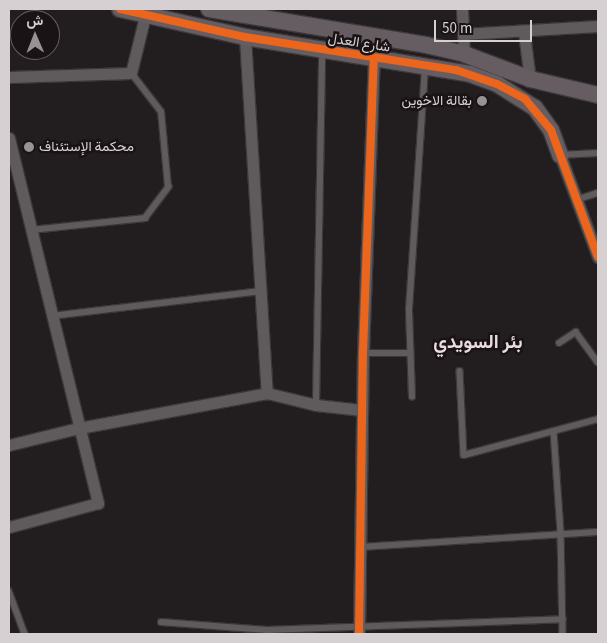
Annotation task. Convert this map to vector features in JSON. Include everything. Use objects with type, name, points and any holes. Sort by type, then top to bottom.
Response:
[{"type":"street","name":"شارع العدل","points":[[120,9],[156,15],[245,37],[470,74],[525,100],[544,119],[560,154]]},
{"type":"street","name":"شارع العدل","points":[[209,9],[245,12],[464,54],[530,79],[598,95]]},
{"type":"street","points":[[462,9],[464,54]]},
{"type":"street","points":[[9,78],[131,73],[156,15]]},
{"type":"street","points":[[463,34],[524,32],[598,26]]},
{"type":"street","points":[[524,32],[530,79]]},
{"type":"street","points":[[245,37],[267,393]]},
{"type":"street","points":[[359,631],[363,353],[374,59]]},
{"type":"street","points":[[9,138],[98,503],[9,527]]},
{"type":"street","points":[[560,154],[598,257]]},
{"type":"street","points":[[9,445],[79,428],[267,393],[316,405],[362,410]]},
{"type":"lane","points":[[316,405],[322,50]]},
{"type":"lane","points":[[412,396],[409,309],[425,66]]},
{"type":"lane","points":[[31,230],[145,218],[168,187],[161,112],[131,73]]},
{"type":"lane","points":[[560,154],[598,153]]},
{"type":"lane","points":[[576,200],[598,193]]},
{"type":"lane","points":[[52,316],[262,291]]},
{"type":"lane","points":[[559,344],[576,332],[598,362]]},
{"type":"lane","points":[[363,353],[410,354]]},
{"type":"lane","points":[[460,370],[464,455],[598,419]]},
{"type":"lane","points":[[554,432],[562,532],[563,634]]},
{"type":"lane","points":[[360,547],[562,532],[598,532]]},
{"type":"lane","points":[[9,591],[26,634]]},
{"type":"lane","points":[[162,622],[267,630],[359,631],[563,619]]},
{"type":"cycle path","points":[[120,9],[245,37],[456,70],[497,84],[525,99],[551,130],[598,257]]},
{"type":"cycle path","points":[[359,634],[363,353],[374,59]]},
{"type":"place","name":"بقالة الاخوين","points":[[482,101]]},
{"type":"place","name":"محكمة الإستئناف","points":[[29,147]]},
{"type":"district","name":"بئر السويدي","points":[[478,343]]}]
